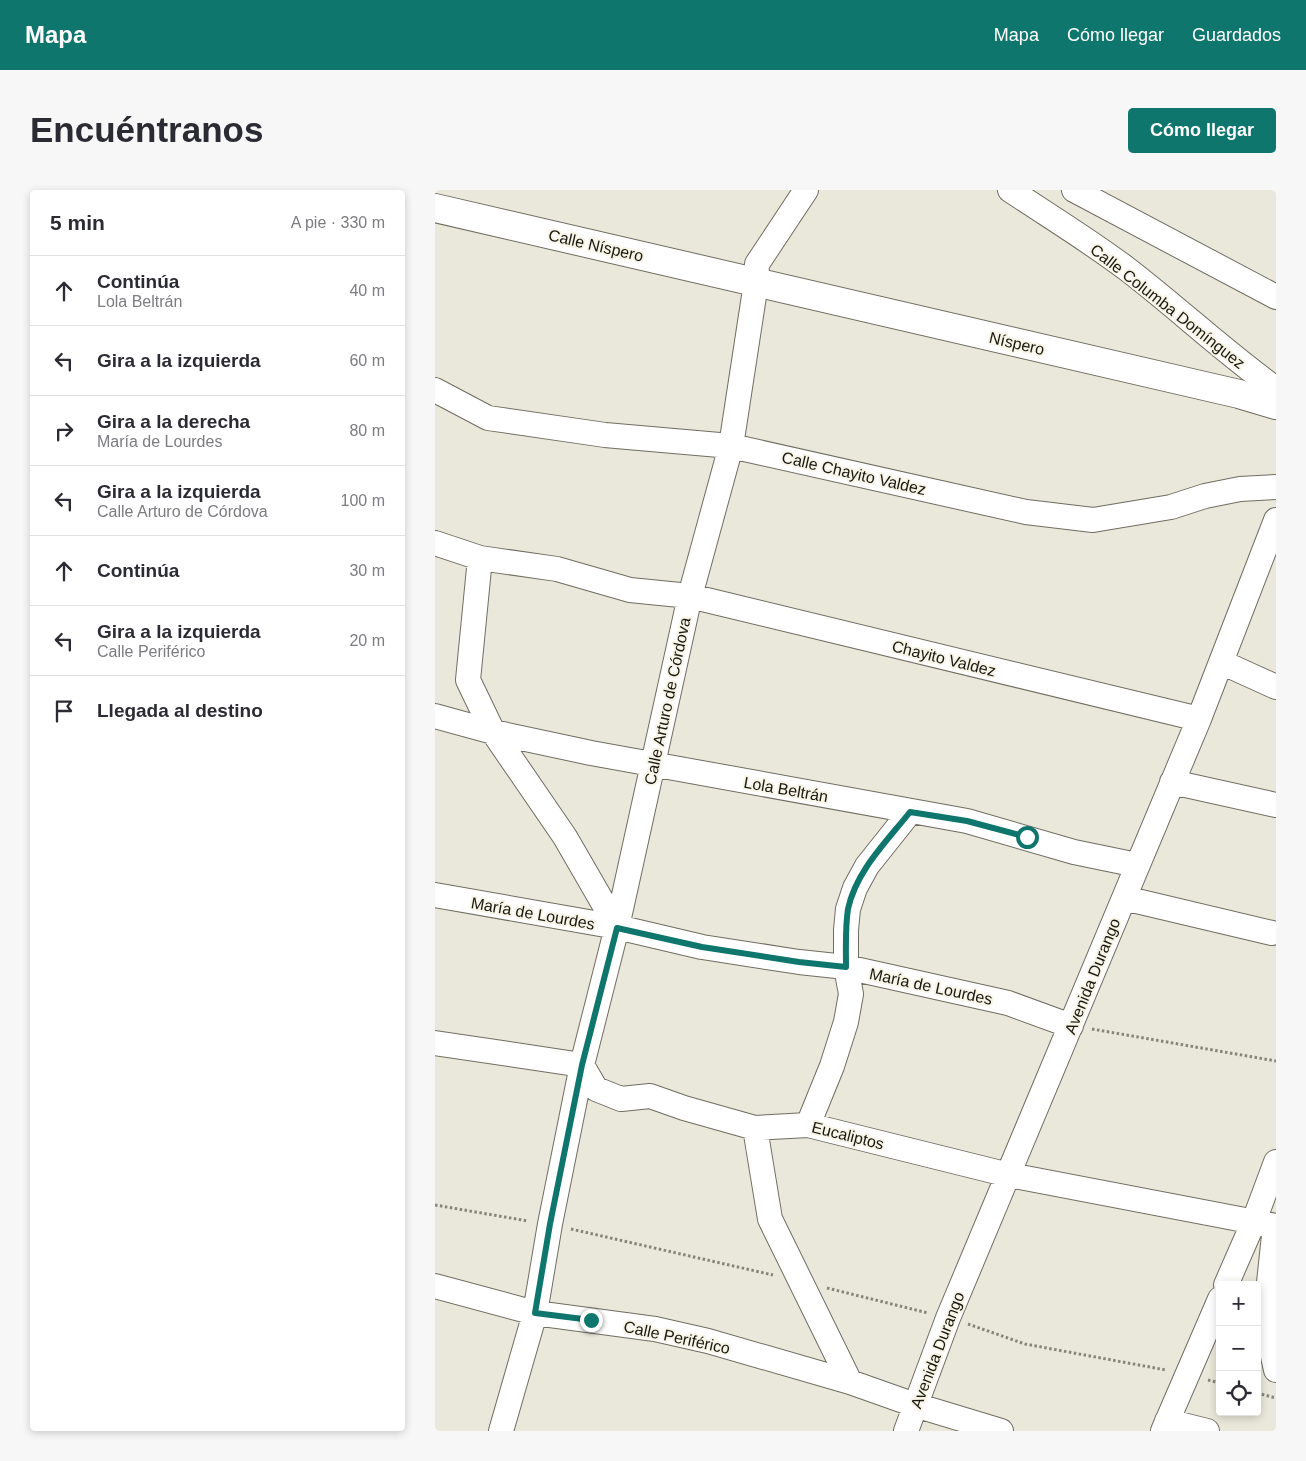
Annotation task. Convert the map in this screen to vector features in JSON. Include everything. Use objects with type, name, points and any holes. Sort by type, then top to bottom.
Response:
[{"type":"street","name":"Calle Arturo de Córdova","points":[[535,1313],[550,1224],[582,1065],[617,928],[690,596],[731,446],[757,283],[757,264],[806,190]]},
{"type":"street","name":"Calle Columba Domínguez","points":[[1010,190],[1126,268],[1192,321],[1217,345],[1276,389]]},
{"type":"street","points":[[1075,190],[1276,297]]},
{"type":"street","name":"Calle Níspero","points":[[435,208],[757,283]]},
{"type":"street","name":"Níspero","points":[[757,283],[1239,394],[1276,405]]},
{"type":"street","name":"Calle Chayito Valdez","points":[[435,390],[488,418],[605,435],[731,446],[1026,512],[1093,520],[1171,507],[1205,496],[1240,489],[1276,487]]},
{"type":"street","name":"Avenida Durango","points":[[906,1431],[948,1318],[1009,1176],[1271,544],[1276,520]]},
{"type":"street","points":[[435,543],[480,558],[557,569],[630,590],[690,596]]},
{"type":"street","points":[[480,558],[468,680],[493,732],[565,837],[617,928]]},
{"type":"street","name":"Chayito Valdez","points":[[690,596],[1199,719]]},
{"type":"street","points":[[1221,662],[1276,687]]},
{"type":"street","name":"Lola Beltrán","points":[[435,716],[493,732],[654,764],[967,821],[1074,852],[1137,865]]},
{"type":"street","points":[[1172,782],[1276,805]]},
{"type":"street","points":[[807,1125],[832,1066],[847,1022],[851,994],[846,967],[848,909],[855,888],[867,866],[910,812]]},
{"type":"street","name":"María de Lourdes","points":[[435,895],[617,928],[702,947],[799,962],[846,967],[1008,1003],[1071,1026]]},
{"type":"street","points":[[1123,898],[1272,932]]},
{"type":"street","points":[[435,1043],[582,1065]]},
{"type":"street","name":"Eucaliptos","points":[[582,1065],[595,1089],[621,1099],[650,1096],[684,1108],[755,1128],[807,1125],[1009,1176],[1268,1224]]},
{"type":"street","points":[[755,1128],[771,1219],[850,1382]]},
{"type":"street","points":[[1276,1162],[1268,1224],[1265,1320],[1276,1370]]},
{"type":"street","points":[[1229,1281],[1268,1224]]},
{"type":"street","name":"Calle Periférico","points":[[435,1286],[535,1313],[655,1329],[708,1341],[850,1382],[915,1405],[962,1425],[1001,1431]]},
{"type":"street","points":[[1207,1431],[1165,1426],[1216,1308]]},
{"type":"street","points":[[501,1431],[535,1313]]},
{"type":"street","points":[[915,1405],[917,1431]]},
{"type":"path","points":[[1071,1026],[1276,1061]]},
{"type":"path","points":[[1261,1394],[1276,1398]]},
{"type":"route","points":[[591,1320],[535,1313],[550,1224],[582,1065],[617,928],[702,947],[799,962],[846,967],[848,909],[855,888],[867,866],[910,812],[967,821],[1027,837]]}]
